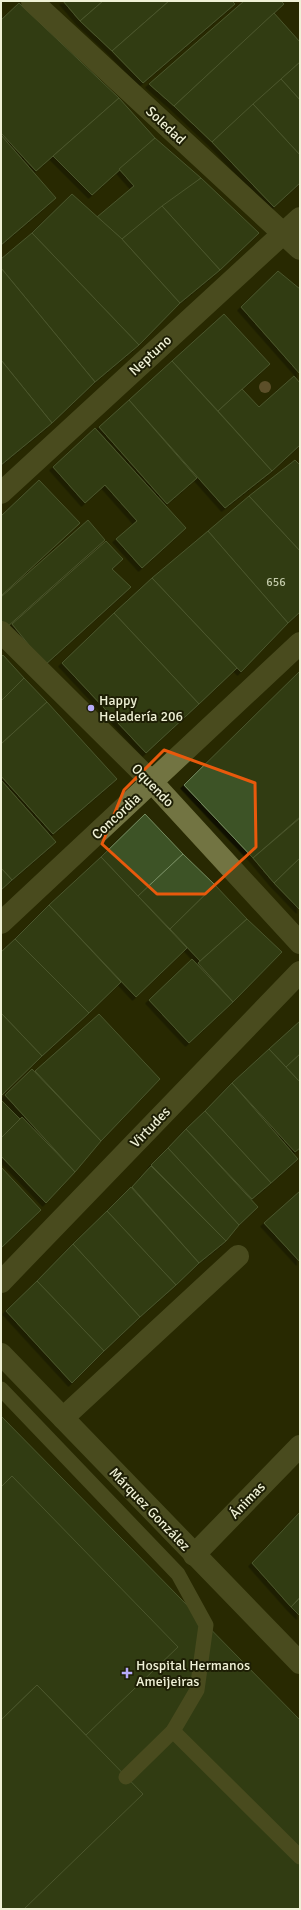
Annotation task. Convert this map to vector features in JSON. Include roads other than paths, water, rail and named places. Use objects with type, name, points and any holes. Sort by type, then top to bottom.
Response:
[{"type":"street","name":"Soledad","points":[[32,1],[300,249]]},
{"type":"street","name":"Neptuno","points":[[1,493],[300,218]]},
{"type":"street","name":"Oquendo","points":[[1,632],[152,782],[300,943]]},
{"type":"street","name":"Concordia","points":[[1,923],[300,643]]},
{"type":"street","name":"Virtudes","points":[[1,1282],[300,972]]},
{"type":"street","points":[[63,1418],[238,1256]]},
{"type":"street","name":"Márquez González","points":[[1,1354],[300,1663]]},
{"type":"street","name":"Ánimas","points":[[194,1555],[300,1446]]},
{"type":"lane","points":[[1,1390],[178,1574],[193,1598],[206,1625],[204,1650],[197,1690],[173,1731],[126,1777]]},
{"type":"lane","points":[[173,1731],[300,1856]]},
{"type":"place","name":"Happy Heladería 206","points":[[91,708]]},
{"type":"place","name":"Hospital Hermanos Ameijeiras","points":[[127,1673]]}]
